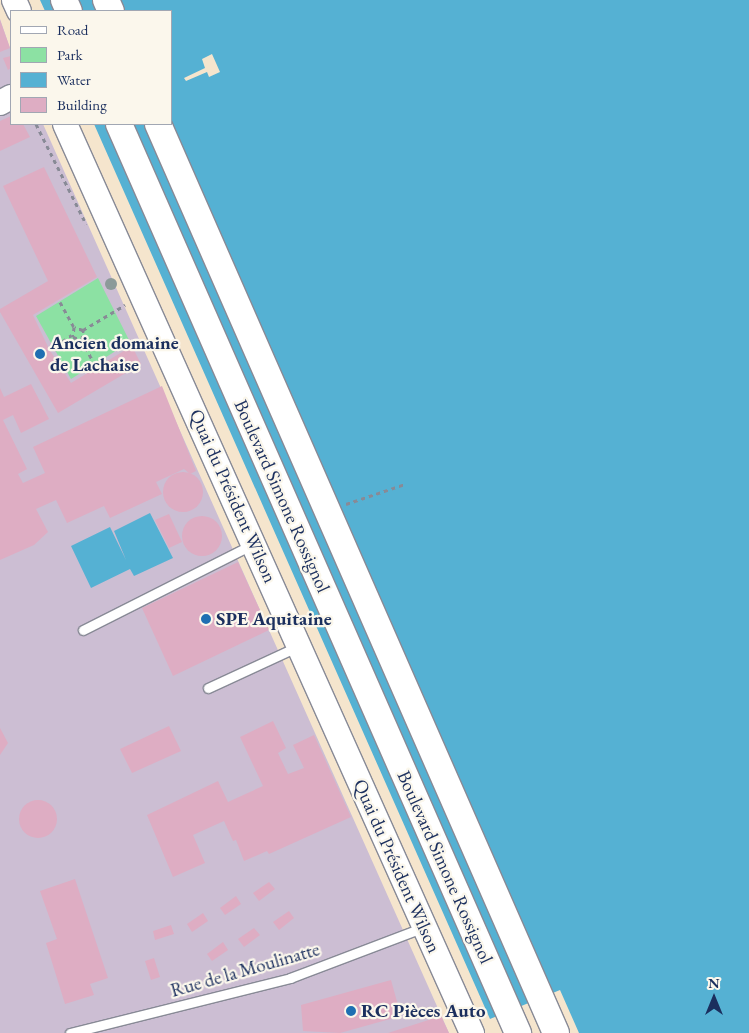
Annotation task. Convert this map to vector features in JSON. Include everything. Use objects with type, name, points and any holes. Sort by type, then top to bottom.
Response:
[{"type":"main road","name":"Boulevard Simone Rossignol","points":[[119,125],[513,1023]]},
{"type":"main road","name":"Boulevard Simone Rossignol","points":[[158,125],[556,1033]]},
{"type":"street","name":"Quai du Président Wilson","points":[[65,125],[472,1033]]},
{"type":"lane","points":[[83,630],[254,544]]},
{"type":"lane","points":[[208,688],[299,645]]},
{"type":"lane","name":"Rue de la Moulinatte","points":[[70,1033],[290,978],[424,926]]},
{"type":"path","points":[[36,125],[73,203],[92,231]]},
{"type":"path","points":[[56,346],[72,336],[74,327],[60,302]]},
{"type":"path","points":[[74,327],[83,330],[125,305]]},
{"type":"path","points":[[83,330],[82,340],[95,365]]},
{"type":"path","points":[[72,336],[82,340]]},
{"type":"path","points":[[328,511],[405,484]]},
{"type":"shaded area","points":[[0,19],[10,48],[10,125],[43,125],[449,1033],[0,1033]]},
{"type":"green space","points":[[98,278],[130,342],[71,379],[36,316]]},
{"type":"water","points":[[40,0],[749,0],[749,1033],[579,1033],[560,990],[490,1019],[94,125],[172,125],[172,10],[45,10]]},
{"type":"water","points":[[150,513],[173,558],[134,576],[130,569],[91,588],[71,546],[110,527],[126,560],[114,531]]},
{"type":"pier","points":[[212,54],[220,72],[209,77],[207,72],[186,81],[184,78],[205,68],[202,59]]},
{"type":"building","points":[[0,20],[10,48],[0,52]]},
{"type":"building","points":[[10,56],[10,69],[8,70],[3,58]]},
{"type":"building","points":[[10,116],[10,125],[24,125],[30,137],[0,151],[0,121]]},
{"type":"building","points":[[44,167],[97,277],[33,315],[49,349],[71,383],[132,346],[141,364],[58,413],[0,312],[0,309],[48,281],[3,186]]},
{"type":"building","points":[[31,384],[49,419],[21,433],[13,415],[3,420],[27,469],[18,474],[23,483],[45,473],[33,447],[162,386],[196,471],[190,474],[184,469],[156,482],[162,494],[110,518],[104,506],[67,523],[56,500],[36,509],[48,532],[34,545],[0,560],[0,388],[4,397]]},
{"type":"building","points":[[179,472],[187,472],[194,475],[200,481],[203,492],[200,503],[194,509],[187,512],[179,512],[172,509],[166,503],[163,496],[163,488],[166,481],[172,475]]},
{"type":"building","points":[[169,514],[182,542],[169,548],[155,520]]},
{"type":"building","points":[[198,516],[206,516],[213,519],[219,525],[222,536],[219,547],[213,553],[206,556],[198,556],[191,553],[185,547],[182,540],[182,532],[185,525],[191,519]]},
{"type":"building","name":"SPE Aquitaine","points":[[238,562],[269,630],[173,676],[142,608]]},
{"type":"building","points":[[273,721],[286,748],[278,753],[288,774],[304,768],[293,745],[314,735],[351,817],[269,854],[267,851],[244,861],[236,840],[233,841],[224,821],[193,835],[205,863],[173,877],[147,815],[218,781],[228,802],[263,786],[240,737]]},
{"type":"building","points":[[169,726],[181,751],[132,773],[120,749]]},
{"type":"building","points":[[0,728],[8,743],[0,755]]},
{"type":"building","points":[[38,800],[51,806],[57,819],[51,832],[38,838],[25,832],[19,819],[25,806]]},
{"type":"building","points":[[75,879],[108,978],[90,984],[94,995],[65,1004],[46,943],[57,939],[40,891]]},
{"type":"building","points":[[269,882],[275,889],[259,901],[253,893]]},
{"type":"building","points":[[236,896],[241,904],[225,915],[220,908]]},
{"type":"building","points":[[289,911],[294,918],[279,930],[273,922]]},
{"type":"building","points":[[203,913],[208,921],[192,932],[187,924]]},
{"type":"building","points":[[171,925],[174,934],[155,940],[153,931]]},
{"type":"building","points":[[254,928],[260,935],[244,947],[238,939]]},
{"type":"building","points":[[223,942],[228,950],[212,961],[207,954]]},
{"type":"building","points":[[154,958],[160,977],[151,980],[145,961]]},
{"type":"building","name":"RC Pièces Auto","points":[[391,980],[401,1016],[340,1033],[303,1031],[301,1005]]},
{"type":"building","points":[[441,1016],[449,1033],[388,1033]]},
{"type":"place","name":"Ancien domaine de Lachaise","points":[[40,354]]},
{"type":"place","name":"SPE Aquitaine","points":[[206,619]]},
{"type":"place","name":"RC Pièces Auto","points":[[351,1011]]}]
